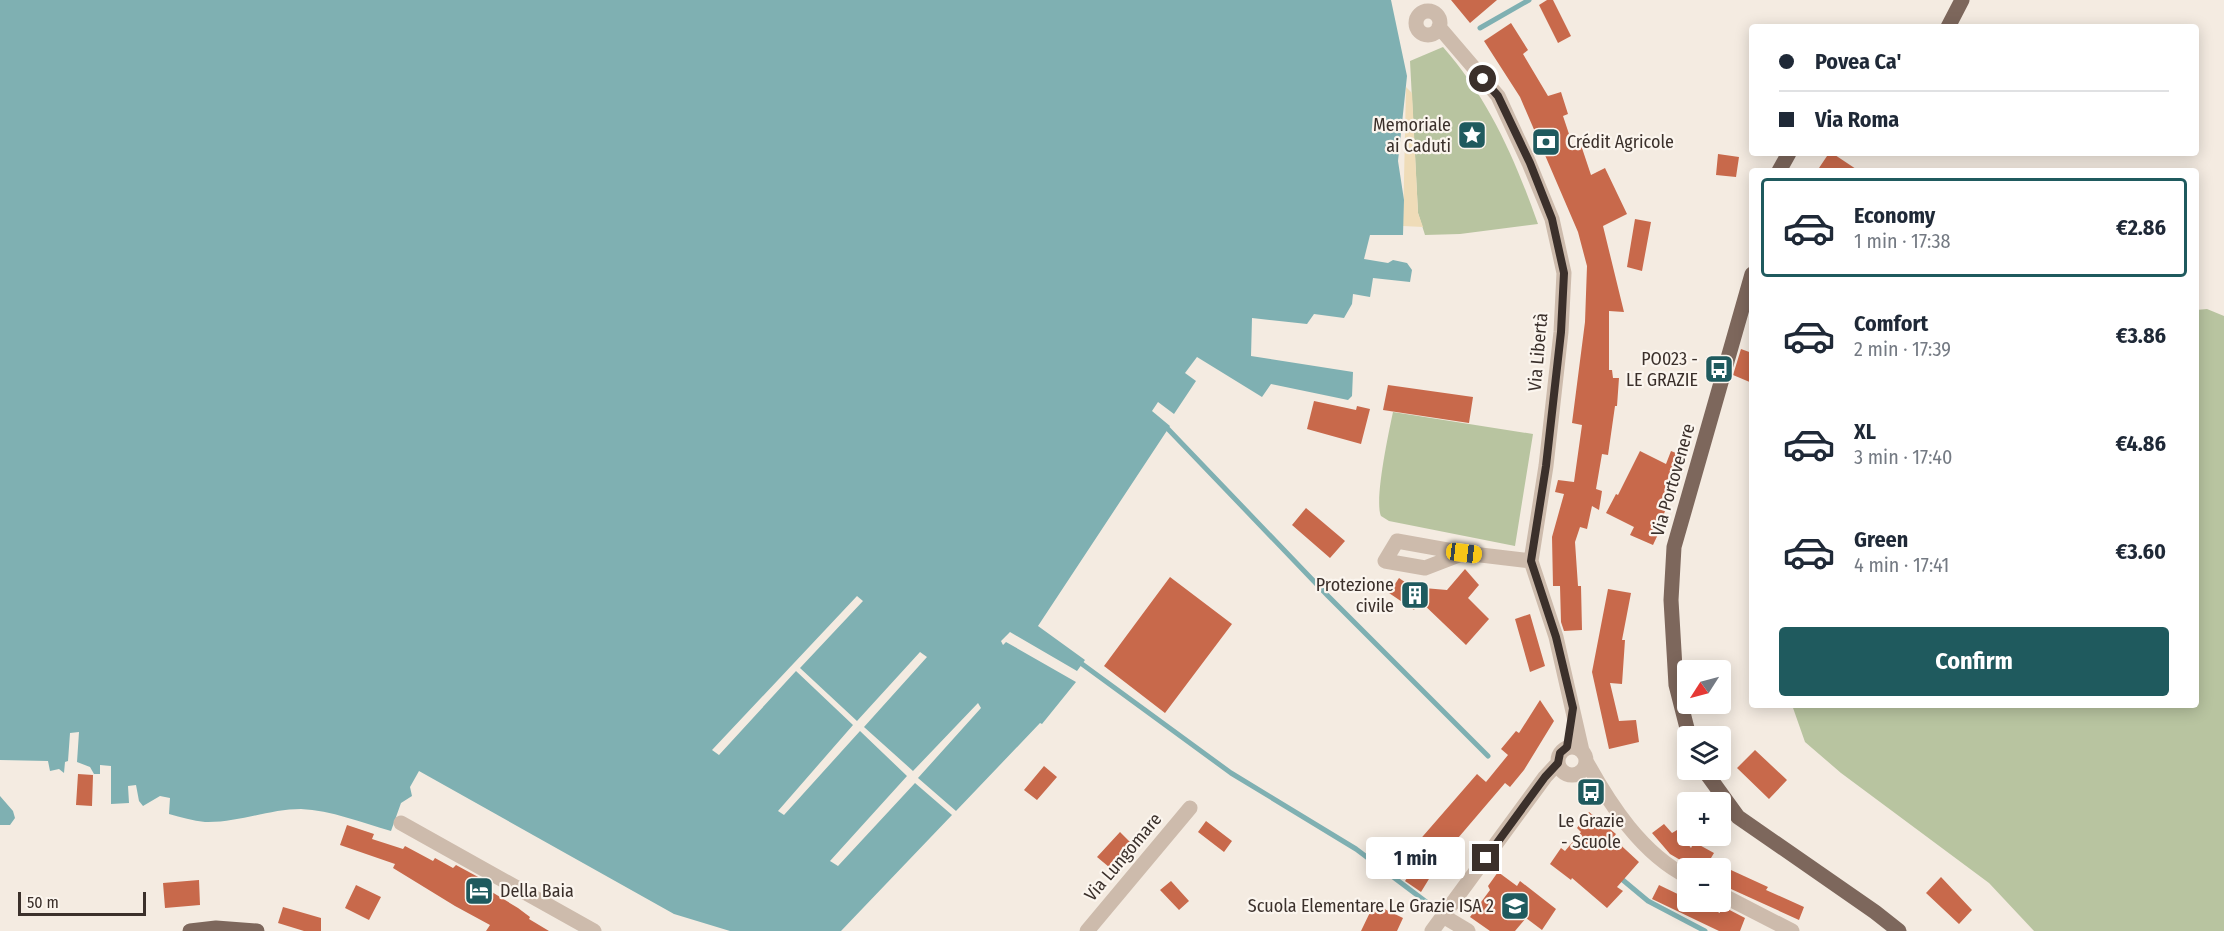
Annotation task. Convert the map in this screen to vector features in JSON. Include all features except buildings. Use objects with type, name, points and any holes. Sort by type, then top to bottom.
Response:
[{"type":"main road","points":[[1950,24],[1962,0]]},
{"type":"main road","name":"Via Portovenere","points":[[1686,726],[1676,685],[1671,600],[1674,547],[1749,284]]},
{"type":"main road","points":[[1711,780],[1738,817],[1899,931]]},
{"type":"main road","points":[[190,931],[216,928],[257,931]]},
{"type":"street","name":"Via Libertà","points":[[1420,6],[1436,13],[1440,19],[1439,27],[1498,96],[1530,163],[1552,219],[1564,273],[1561,332],[1546,466],[1531,561],[1556,637],[1573,708],[1578,753],[1607,799],[1648,847],[1677,872]]},
{"type":"street","points":[[1464,553],[1531,561]]},
{"type":"street","points":[[1432,931],[1545,777],[1566,770],[1583,770],[1578,753],[1560,753],[1566,770]]},
{"type":"street","name":"Via Libertà","points":[[1566,770],[1607,799]]},
{"type":"street","name":"Via Lungomare","points":[[1087,931],[1190,808]]},
{"type":"street","points":[[401,823],[594,931]]},
{"type":"street","points":[[1731,900],[1792,931]]},
{"type":"street","points":[[1443,916],[1467,931]]},
{"type":"green space","points":[[1443,47],[1474,87],[1499,131],[1520,176],[1538,224],[1460,234],[1425,235],[1418,213],[1410,61]]},
{"type":"green space","points":[[2207,309],[2224,316],[2224,931],[2034,931],[1989,883],[1841,773],[1805,742],[1793,708],[2199,708],[2199,310]]},
{"type":"green space","points":[[1393,412],[1533,434],[1515,546],[1389,521],[1381,516],[1379,496]]},
{"type":"sand","points":[[1406,87],[1412,93],[1418,213],[1423,227],[1403,226]]},
{"type":"water","points":[[0,0],[1391,0],[1407,76],[1398,161],[1404,200],[1403,235],[1370,235],[1364,259],[1407,263],[1412,270],[1410,282],[1373,278],[1370,297],[1353,294],[1352,304],[1344,318],[1314,314],[1307,324],[1252,318],[1251,356],[1353,372],[1352,396],[1348,400],[1271,384],[1262,397],[1197,357],[1185,373],[1196,381],[1174,414],[1158,402],[1152,411],[1170,426],[1038,626],[1085,660],[1077,671],[1010,632],[1001,641],[1003,645],[1006,642],[1076,682],[1042,724],[1040,723],[956,811],[918,778],[981,708],[978,703],[913,771],[864,727],[927,657],[920,652],[857,721],[800,668],[863,601],[857,596],[712,750],[719,755],[796,671],[853,725],[778,811],[784,815],[860,731],[907,776],[830,861],[838,866],[915,783],[952,815],[841,931],[730,931],[674,914],[419,771],[410,787],[412,796],[401,803],[391,831],[335,814],[301,809],[217,822],[196,821],[169,814],[170,798],[160,796],[143,806],[139,801],[136,785],[128,786],[129,803],[111,804],[111,766],[100,765],[100,774],[94,774],[90,767],[77,762],[79,732],[70,733],[68,761],[65,762],[64,773],[59,769],[50,771],[48,761],[0,760]]},
{"type":"water","points":[[0,796],[13,811],[15,818],[10,825],[0,825]]},
{"type":"waterway","points":[[1480,28],[1529,0]]},
{"type":"waterway","points":[[1168,429],[1328,596],[1488,756]]},
{"type":"waterway","points":[[1082,664],[1231,773],[1356,849],[1429,904]]},
{"type":"waterway","points":[[1618,876],[1648,901],[1705,931]]},
{"type":"place","name":"Memoriale ai Caduti","points":[[1472,135]]},
{"type":"place","name":"Crédit Agricole","points":[[1546,142]]},
{"type":"place","name":"PO023 - LE GRAZIE","points":[[1719,369]]},
{"type":"place","name":"Protezione civile","points":[[1415,595]]},
{"type":"place","name":"Le Grazie - Scuole","points":[[1591,792]]},
{"type":"place","name":"Della Baia","points":[[479,891]]},
{"type":"place","name":"Scuola Elementare Le Grazie ISA 2","points":[[1515,906]]},
{"type":"route","points":[[1483,79],[1498,96],[1530,163],[1552,219],[1564,273],[1561,332],[1546,466],[1531,561],[1556,637],[1573,708],[1567,747],[1560,753],[1558,763],[1545,777],[1486,858]]}]
